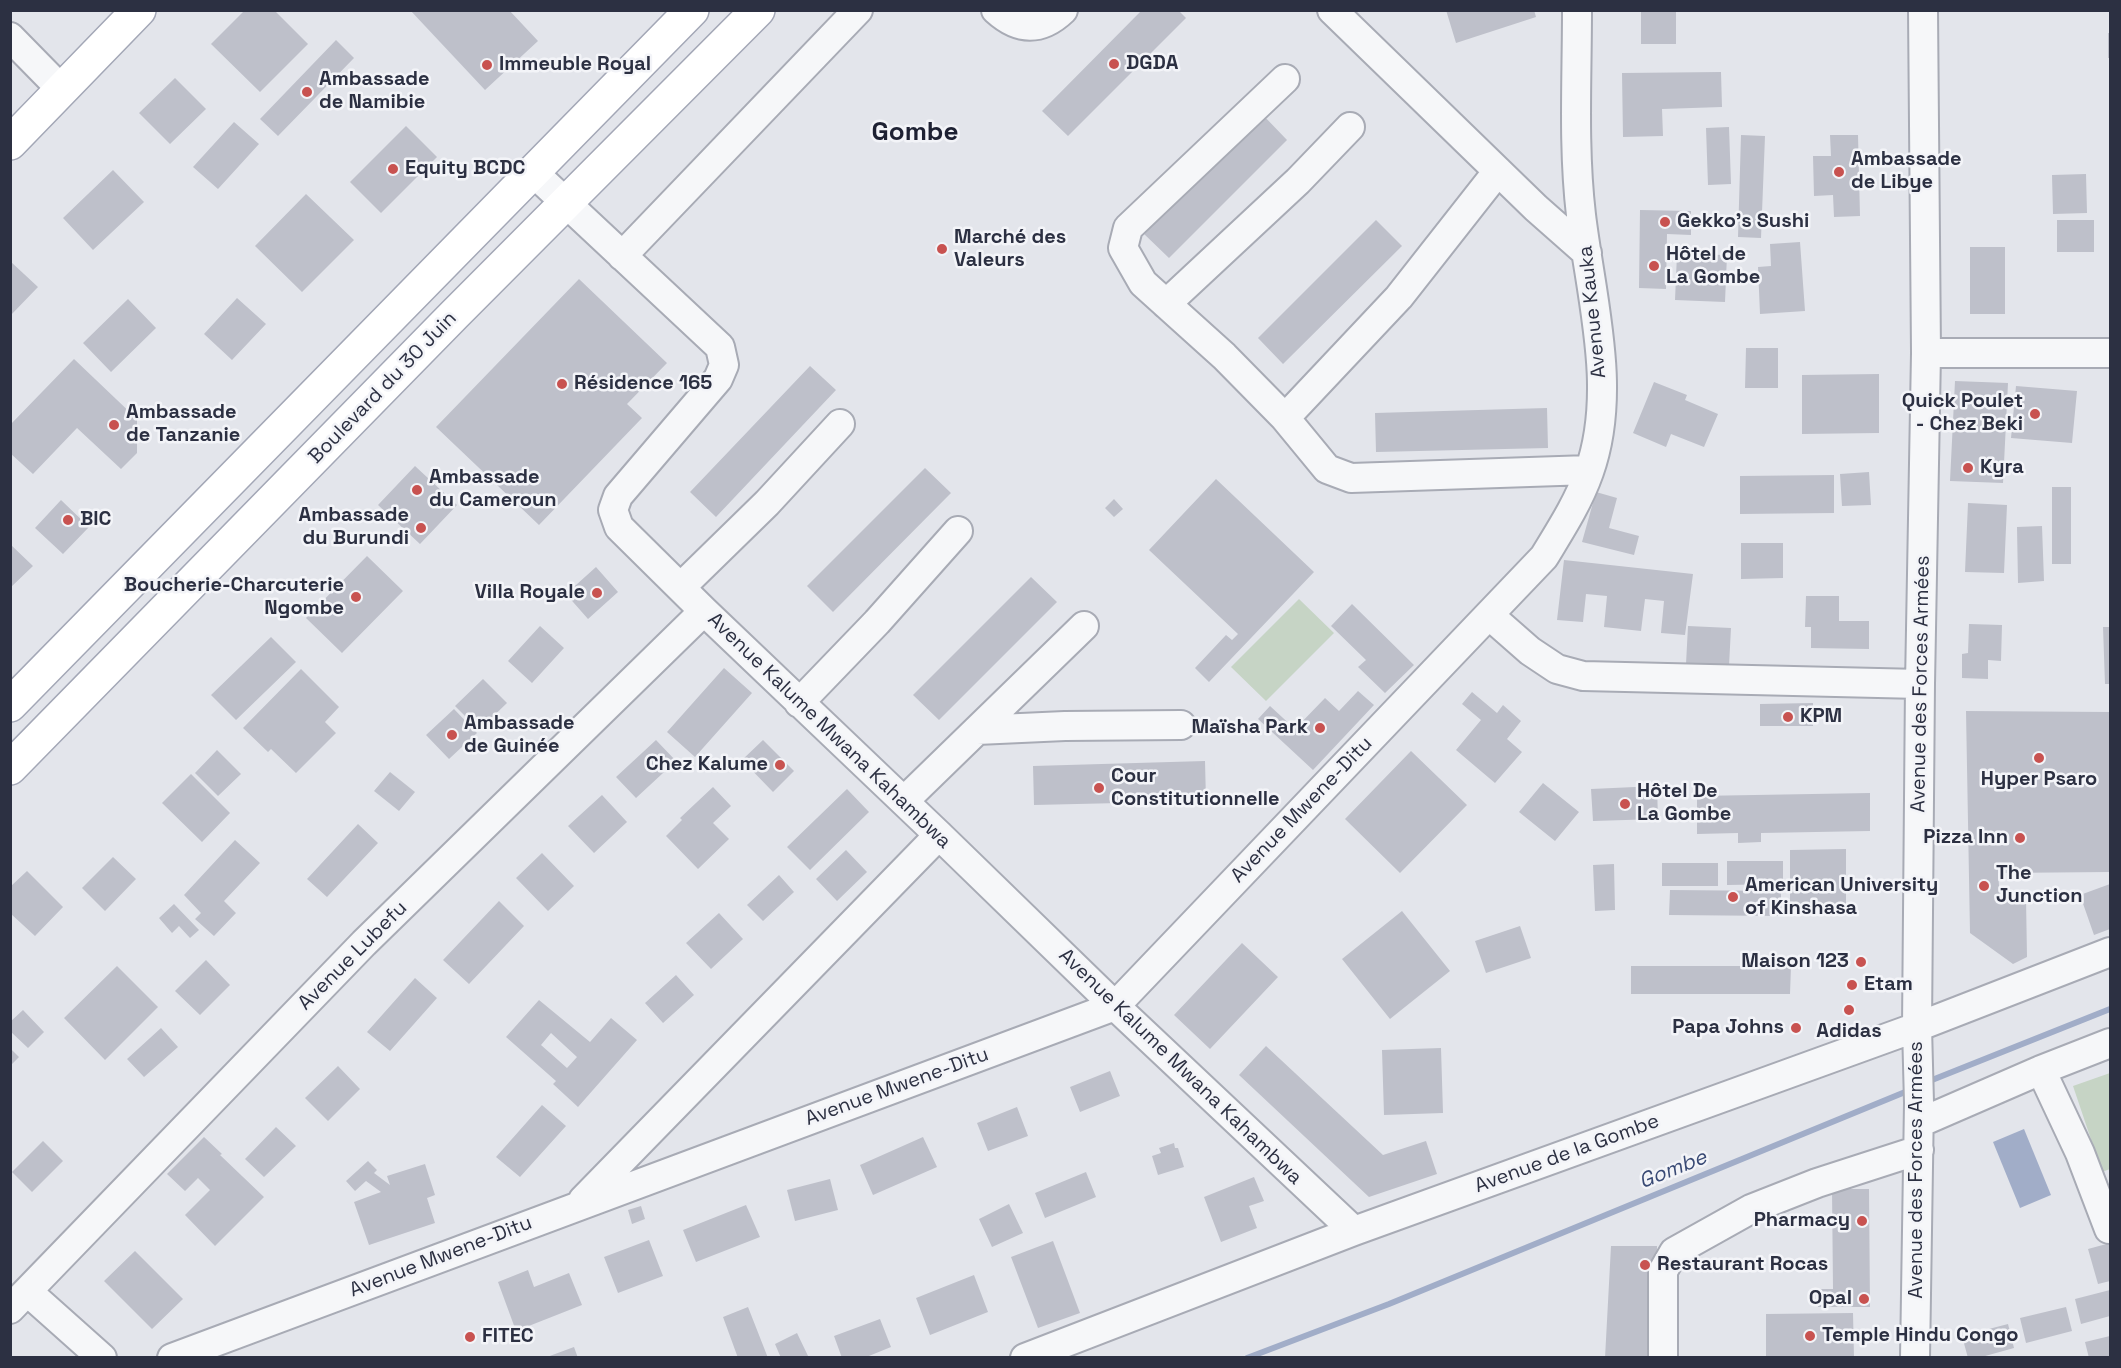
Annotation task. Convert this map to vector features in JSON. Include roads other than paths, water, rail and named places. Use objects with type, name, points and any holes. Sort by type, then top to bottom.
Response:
[{"type":"main road","points":[[10,143],[139,10]]},
{"type":"main road","points":[[10,705],[692,10]]},
{"type":"main road","name":"Boulevard du 30 Juin","points":[[10,768],[565,203],[758,10]]},
{"type":"street","points":[[622,256],[858,10]]},
{"type":"street","points":[[999,14],[1026,27],[1051,22],[1063,10]]},
{"type":"street","points":[[1332,10],[1536,208],[1587,253]]},
{"type":"street","name":"Avenue Kauka","points":[[1489,615],[1544,556],[1574,508],[1589,470],[1599,428],[1601,375],[1597,317],[1581,215],[1576,147],[1577,10]]},
{"type":"street","name":"Avenue des Forces Armées","points":[[1915,1358],[1919,1125],[1917,1027],[1920,684],[1926,353],[1923,10]]},
{"type":"street","points":[[10,37],[62,90]]},
{"type":"street","points":[[1285,79],[1128,228],[1123,248],[1143,283],[1224,356],[1285,418],[1327,469],[1351,478],[1589,470]]},
{"type":"street","points":[[1166,304],[1298,181],[1350,128]]},
{"type":"street","points":[[1285,418],[1399,297],[1498,171]]},
{"type":"street","name":"Avenue Kalume Mwana Kahambwa","points":[[534,173],[720,346],[724,365],[718,380],[618,496],[613,510],[619,527],[1114,1006],[1354,1231]]},
{"type":"street","points":[[1926,353],[2110,353]]},
{"type":"street","points":[[681,587],[767,502],[840,424]]},
{"type":"street","points":[[799,703],[877,622],[958,531]]},
{"type":"street","name":"Avenue Lubefu","points":[[19,1301],[364,943],[704,611]]},
{"type":"street","points":[[1489,615],[1530,651],[1557,669],[1583,676],[1920,684]]},
{"type":"street","name":"Avenue Mwene-Ditu","points":[[172,1358],[1114,1006],[1489,615]]},
{"type":"street","points":[[904,801],[1084,626]]},
{"type":"street","points":[[977,730],[1065,726],[1181,725]]},
{"type":"street","points":[[577,1206],[939,835]]},
{"type":"street","name":"Avenue de la Gombe","points":[[1025,1358],[1354,1231],[1917,1027],[2110,952]]},
{"type":"street","points":[[1663,1358],[1663,1271],[1674,1252],[1751,1209],[1817,1183],[1919,1125],[2041,1070],[2110,1043]]},
{"type":"street","points":[[2041,1070],[2080,1153],[2109,1229]]},
{"type":"street","points":[[19,1301],[102,1358]]},
{"type":"water","points":[[2024,1129],[2051,1195],[2020,1208],[1993,1142]]},
{"type":"waterway","name":"Gombe","points":[[1927,1082],[2110,1009]]},
{"type":"waterway","name":"Gombe","points":[[1247,1358],[1389,1304],[1910,1090]]},
{"type":"place","name":"DGDA","points":[[1114,64]]},
{"type":"place","name":"Immeuble Royal","points":[[487,65]]},
{"type":"place","name":"Ambassade de Namibie","points":[[307,92]]},
{"type":"place","name":"Equity BCDC","points":[[393,169]]},
{"type":"place","name":"Ambassade de Libye","points":[[1839,172]]},
{"type":"place","name":"Gekko's Sushi","points":[[1665,222]]},
{"type":"place","name":"Marché des Valeurs","points":[[942,249]]},
{"type":"place","name":"Hôtel de La Gombe","points":[[1654,266]]},
{"type":"place","name":"Résidence 165","points":[[562,384]]},
{"type":"place","name":"Quick Poulet - Chez Beki","points":[[2035,414]]},
{"type":"place","name":"Ambassade de Tanzanie","points":[[114,425]]},
{"type":"place","name":"Kyra","points":[[1968,468]]},
{"type":"place","name":"Ambassade du Cameroun","points":[[417,490]]},
{"type":"place","name":"BIC","points":[[68,520]]},
{"type":"place","name":"Ambassade du Burundi","points":[[421,528]]},
{"type":"place","name":"Villa Royale","points":[[597,593]]},
{"type":"place","name":"Boucherie-Charcuterie Ngombe","points":[[356,597]]},
{"type":"place","name":"KPM","points":[[1788,717]]},
{"type":"place","name":"Maïsha Park","points":[[1320,728]]},
{"type":"place","name":"Ambassade de Guinée","points":[[452,735]]},
{"type":"place","name":"Hyper Psaro","points":[[2039,758]]},
{"type":"place","name":"Chez Kalume","points":[[780,765]]},
{"type":"place","name":"Cour Constitutionnelle","points":[[1099,788]]},
{"type":"place","name":"Hôtel De La Gombe","points":[[1625,804]]},
{"type":"place","name":"Pizza Inn","points":[[2020,838]]},
{"type":"place","name":"The Junction","points":[[1984,886]]},
{"type":"place","name":"American University of Kinshasa","points":[[1733,897]]},
{"type":"place","name":"Maison 123","points":[[1861,962]]},
{"type":"place","name":"Etam","points":[[1852,985]]},
{"type":"place","name":"Adidas","points":[[1849,1010]]},
{"type":"place","name":"Papa Johns","points":[[1796,1028]]},
{"type":"place","name":"Pharmacy","points":[[1862,1221]]},
{"type":"place","name":"Restaurant Rocas","points":[[1645,1265]]},
{"type":"place","name":"Opal","points":[[1864,1299]]},
{"type":"place","name":"Temple Hindu Congo","points":[[1810,1336]]},
{"type":"place","name":"FITEC","points":[[470,1337]]},
{"type":"district","name":"Gombe","points":[[915,133]]}]
